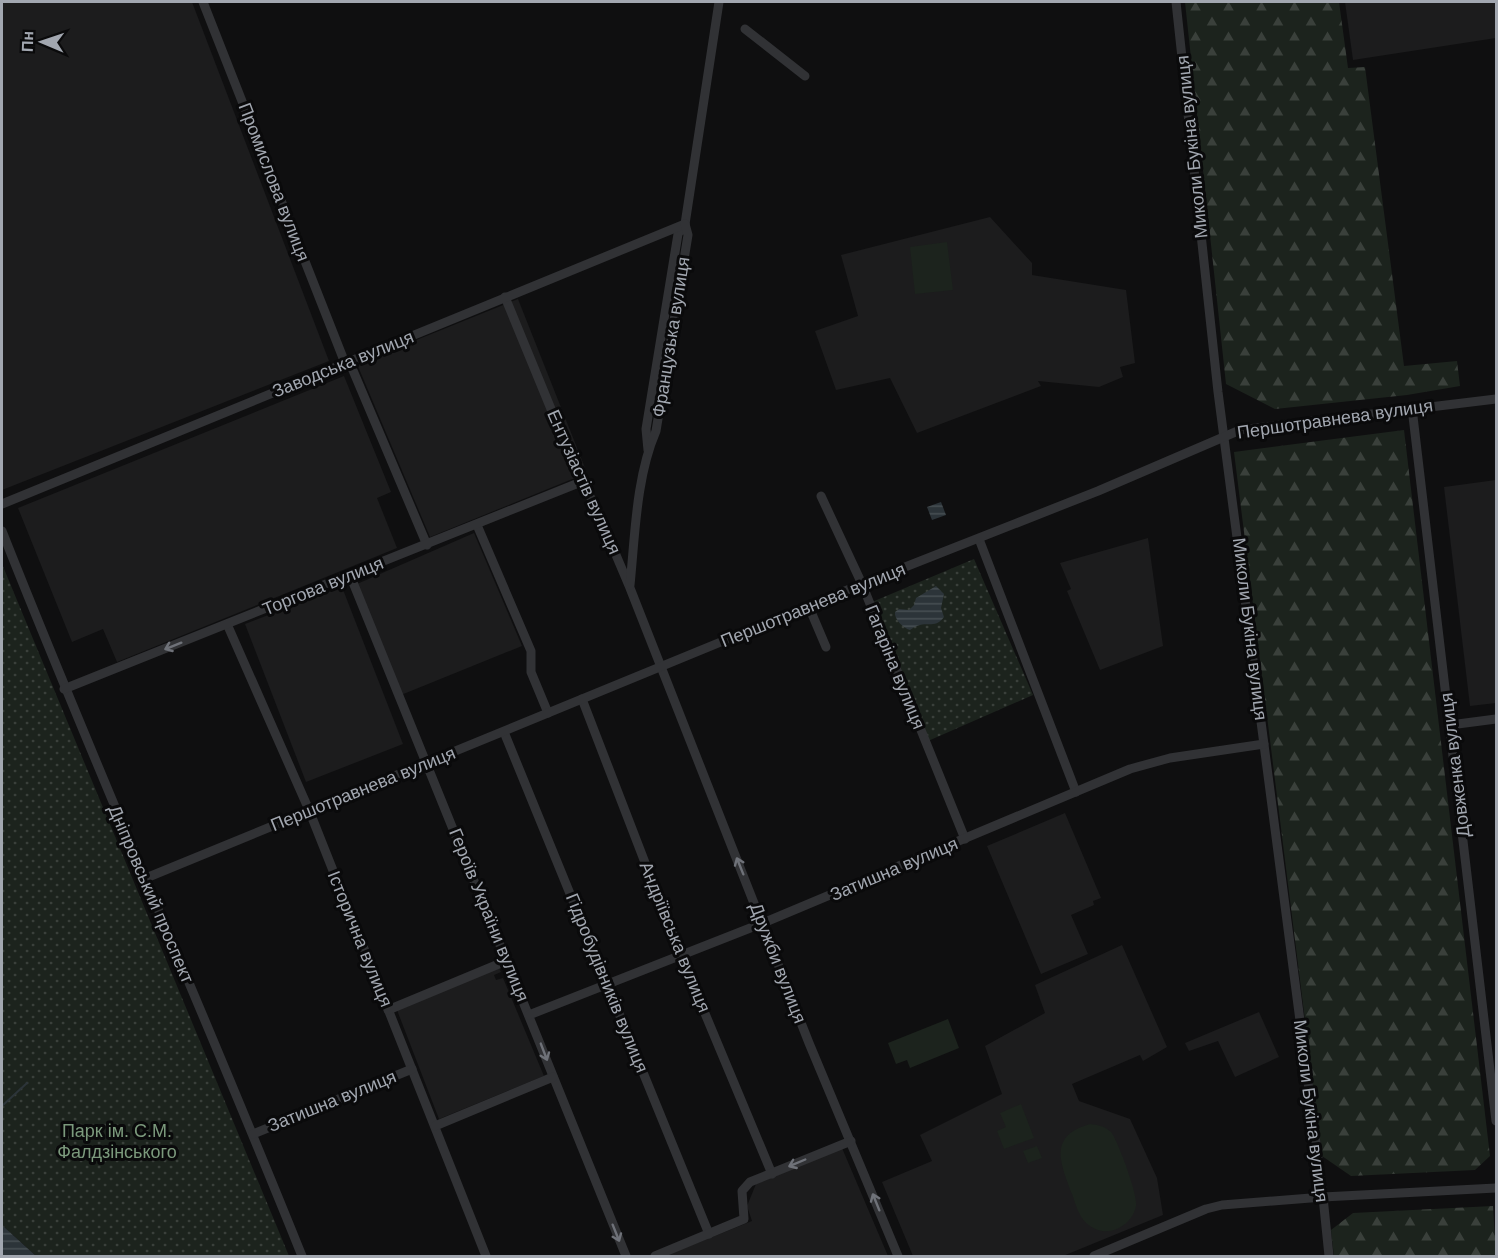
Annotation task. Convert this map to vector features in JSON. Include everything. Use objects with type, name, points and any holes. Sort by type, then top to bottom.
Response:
[{"type":"street","name":"Промислова вулиця","points":[[203,2],[347,362]]},
{"type":"street","name":"Французька вулиця","points":[[630,588],[648,450],[656,431],[688,235],[684,224],[719,2]]},
{"type":"street","name":"Миколи Букіна вулиця","points":[[1176,2],[1224,436],[1329,1257]]},
{"type":"street","points":[[745,29],[805,76]]},
{"type":"street","name":"Заводська вулиця","points":[[2,504],[684,224]]},
{"type":"street","name":"Ентузіастів вулиця","points":[[505,297],[581,482],[594,503],[630,588],[661,668]]},
{"type":"street","points":[[347,362],[427,545]]},
{"type":"street","name":"Першотравнева вулиця","points":[[146,878],[862,584],[1098,491],[1249,427],[1497,399]]},
{"type":"street","name":"Довженка вулиця","points":[[1412,408],[1497,1121]]},
{"type":"street","name":"Торгова вулиця","points":[[64,689],[581,482]]},
{"type":"street","name":"Гагаріна вулиця","points":[[821,496],[862,584],[965,839]]},
{"type":"street","points":[[477,525],[531,651],[531,672],[548,713]]},
{"type":"street","name":"Дніпровський проспект","points":[[2,531],[64,689],[146,878],[302,1257]]},
{"type":"street","points":[[978,539],[1076,792]]},
{"type":"street","name":"Героїв України вулиця","points":[[350,575],[626,1257]]},
{"type":"street","points":[[809,607],[826,647]]},
{"type":"street","name":"Історична вулиця","points":[[227,624],[309,810],[486,1257]]},
{"type":"street","name":"Дружби вулиця","points":[[661,668],[809,1042],[898,1257]]},
{"type":"street","name":"Андріївська вулиця","points":[[582,699],[681,956],[772,1174]]},
{"type":"street","points":[[1450,725],[1497,719]]},
{"type":"street","name":"Гідробудівників вулиця","points":[[504,732],[709,1234]]},
{"type":"street","name":"Затишна вулиця","points":[[529,1015],[763,923],[1130,769],[1170,758],[1264,744]]},
{"type":"street","points":[[388,1010],[506,961]]},
{"type":"street","name":"Затишна вулиця","points":[[253,1134],[412,1069]]},
{"type":"street","points":[[435,1126],[553,1077]]},
{"type":"street","points":[[655,1257],[744,1219],[742,1191],[750,1182],[851,1141]]},
{"type":"street","points":[[1094,1257],[1206,1209],[1222,1205],[1497,1188]]},
{"type":"shaded area","points":[[2,2],[192,2],[329,361],[2,490]]},
{"type":"shaded area","points":[[1345,2],[1496,2],[1496,38],[1353,60]]},
{"type":"shaded area","points":[[990,217],[1032,263],[1032,275],[1126,290],[1135,363],[1120,367],[1123,377],[1099,387],[1038,381],[1041,386],[917,433],[890,378],[836,390],[815,331],[858,316],[841,255]]},
{"type":"shaded area","points":[[518,299],[587,473],[430,537],[357,364]]},
{"type":"shaded area","points":[[344,376],[391,492],[377,498],[397,548],[117,662],[103,629],[72,642],[18,508]]},
{"type":"shaded area","points":[[1496,480],[1496,703],[1470,706],[1444,487]]},
{"type":"shaded area","points":[[941,502],[946,515],[932,520],[927,507]]},
{"type":"shaded area","points":[[474,533],[522,646],[401,695],[357,584]]},
{"type":"shaded area","points":[[1148,538],[1163,646],[1100,670],[1067,591],[1071,589],[1060,563]]},
{"type":"shaded area","points":[[936,586],[944,594],[941,608],[944,617],[940,621],[910,630],[897,620],[895,612],[899,609],[909,610],[916,598]]},
{"type":"shaded area","points":[[342,587],[403,744],[306,782],[245,624]]},
{"type":"shaded area","points":[[1065,813],[1101,898],[1093,901],[1094,905],[1071,915],[1088,954],[1041,974],[987,846]]},
{"type":"shaded area","points":[[1122,945],[1167,1047],[1143,1061],[1140,1055],[1072,1084],[1079,1101],[1130,1119],[1157,1178],[1163,1215],[1063,1256],[913,1256],[882,1182],[932,1161],[920,1135],[1002,1094],[985,1046],[1045,1013],[1035,985]]},
{"type":"shaded area","points":[[499,968],[501,972],[494,975],[496,980],[503,978],[544,1076],[439,1119],[397,1010]]},
{"type":"shaded area","points":[[1259,1012],[1279,1057],[1235,1077],[1218,1041],[1189,1051],[1185,1043]]},
{"type":"shaded area","points":[[842,1148],[888,1256],[665,1256],[752,1221],[747,1206],[756,1184]]},
{"type":"shaded area","points":[[3,1226],[36,1256],[2,1256]]},
{"type":"green space","points":[[1185,2],[1339,2],[1348,68],[1365,67],[1404,366],[1457,361],[1460,386],[1407,395],[1275,409],[1226,384]]},
{"type":"green space","points":[[947,242],[953,290],[915,294],[910,247]]},
{"type":"green space","points":[[1404,430],[1490,1156],[1475,1170],[1351,1176],[1322,1156],[1234,452]]},
{"type":"green space","points":[[974,559],[1033,695],[928,741],[872,602]]},
{"type":"green space","name":"Парк ім. С.М. Фалдзінського","points":[[2,564],[289,1256],[36,1256],[2,1225]]},
{"type":"green space","points":[[948,1019],[959,1048],[910,1068],[907,1060],[896,1064],[888,1043]]},
{"type":"green space","points":[[1021,1104],[1034,1138],[1004,1149],[997,1131],[1006,1127],[1000,1113]]},
{"type":"green space","points":[[1090,1124],[1101,1126],[1111,1132],[1127,1168],[1136,1200],[1134,1213],[1130,1219],[1124,1225],[1111,1231],[1097,1230],[1083,1220],[1062,1162],[1061,1152],[1068,1136],[1076,1129]]},
{"type":"green space","points":[[1037,1146],[1042,1158],[1028,1163],[1023,1151]]},
{"type":"green space","points":[[1493,1206],[1496,1256],[1334,1256],[1331,1230],[1353,1213]]},
{"type":"waterway","points":[[2,1106],[27,1083]]}]
